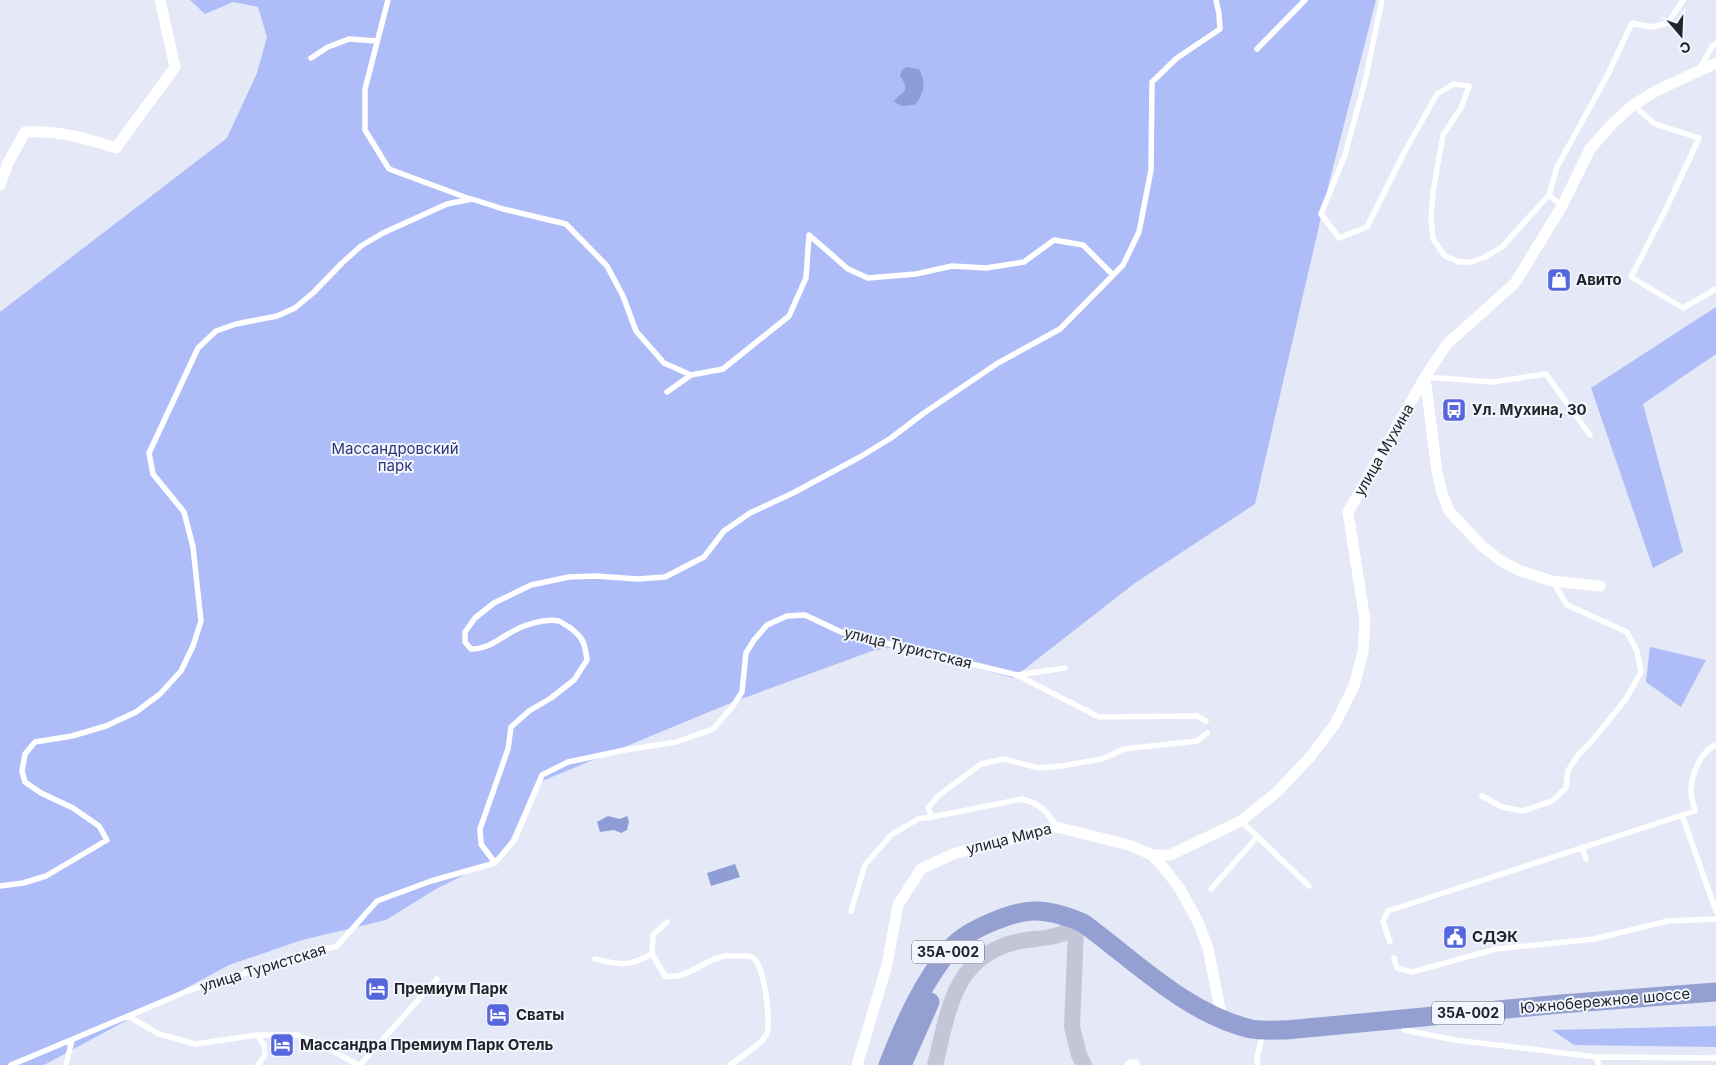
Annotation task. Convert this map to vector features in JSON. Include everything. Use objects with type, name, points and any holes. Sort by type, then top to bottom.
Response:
[{"type":"highway","name":"Южнобережное шоссе","points":[[888,1065],[901,1032],[916,1002],[953,946],[974,931],[996,920],[1033,911],[1064,915],[1083,923],[1197,1007],[1222,1019],[1253,1029],[1286,1030],[1561,1004],[1716,992]]},
{"type":"highway","name":"Южнобережное шоссе","points":[[902,1065],[939,984],[953,962],[966,948],[996,930],[1031,920],[1045,919],[1058,921],[1076,929],[1106,949],[1195,1017],[1216,1029],[1246,1040],[1284,1042],[1716,1002]]},
{"type":"main road","points":[[935,1065],[953,995],[965,974],[980,958],[997,948],[1019,941],[1050,937],[1076,929],[1072,1027],[1079,1054],[1085,1065]]},
{"type":"street","points":[[0,185],[8,163],[25,132],[46,131],[80,137],[116,148],[175,67],[160,0]]},
{"type":"street","name":"улица Мухина","points":[[1152,855],[1170,855],[1241,821],[1277,792],[1310,757],[1335,724],[1354,686],[1363,652],[1366,620],[1348,512],[1425,377],[1447,344],[1515,283],[1562,206],[1590,150],[1612,124],[1633,105],[1656,91],[1716,63]]},
{"type":"street","points":[[1425,377],[1437,472],[1442,493],[1450,511],[1482,546],[1501,561],[1521,571],[1552,581],[1600,586]]},
{"type":"street","name":"улица Мира","points":[[857,1065],[887,965],[898,905],[920,869],[954,854],[1056,827],[1129,845],[1152,855],[1180,889],[1198,922],[1208,948],[1222,1019]]},
{"type":"street","points":[[1130,1065],[1135,1065]]},
{"type":"lane","points":[[388,0],[365,89],[365,130],[389,169],[503,209],[566,224],[607,266],[623,296],[636,331],[664,363],[691,375]]},
{"type":"lane","points":[[495,863],[481,844],[480,829],[498,773],[508,749],[511,727],[530,710],[574,680],[587,660],[586,644],[574,631],[560,621],[544,621],[526,625],[494,644],[480,649],[471,649],[465,642],[465,632],[475,618],[494,603],[531,585],[569,577],[665,578],[704,557],[724,531],[750,513],[793,493],[860,457],[891,438],[998,363],[1060,329],[1123,265],[1139,232],[1151,170],[1152,82],[1176,58],[1220,29],[1216,0]]},
{"type":"lane","points":[[1257,49],[1305,0]]},
{"type":"lane","points":[[1382,0],[1365,81],[1346,155],[1321,214],[1338,238],[1367,227],[1404,153],[1437,94],[1454,84],[1469,86],[1460,108],[1443,135],[1433,192],[1431,218],[1432,239],[1445,256],[1459,262],[1472,262],[1502,247],[1549,195],[1558,167],[1606,78],[1632,24],[1651,27],[1668,23],[1683,0]]},
{"type":"lane","points":[[311,58],[328,47],[349,39],[377,41]]},
{"type":"lane","points":[[1698,72],[1713,45],[1716,44]]},
{"type":"lane","points":[[1633,105],[1655,124],[1699,138],[1666,209],[1631,277],[1683,308],[1716,289]]},
{"type":"lane","points":[[1549,195],[1562,206]]},
{"type":"lane","points":[[0,886],[23,883],[46,876],[107,840],[99,826],[73,808],[41,793],[25,782],[22,771],[25,754],[35,742],[72,736],[106,726],[136,712],[160,694],[181,671],[193,646],[201,621],[193,547],[184,512],[153,474],[149,453],[198,348],[216,331],[236,324],[277,316],[295,308],[361,246],[383,232],[447,204],[472,199]]},
{"type":"lane","points":[[667,392],[691,375],[722,369],[790,316],[806,278],[809,235],[848,269],[868,278],[916,274],[952,266],[986,268],[1024,262],[1054,240],[1083,245],[1113,275]]},
{"type":"lane","points":[[1425,377],[1493,382],[1546,374],[1590,435]]},
{"type":"lane","points":[[1482,796],[1502,807],[1523,811],[1552,801],[1566,788],[1568,771],[1578,755],[1594,739],[1626,699],[1641,672],[1637,651],[1627,632],[1567,605],[1552,581]]},
{"type":"lane","name":"улица Туристская","points":[[12,1065],[190,990],[337,946],[377,901],[431,881],[495,863],[515,838],[542,775],[568,762],[676,742],[713,729],[733,706],[742,692],[746,653],[754,640],[767,625],[787,616],[804,615],[842,632],[1017,675]]},
{"type":"lane","points":[[1017,675],[1065,668]]},
{"type":"lane","points":[[1017,675],[1099,716],[1197,716],[1206,720]]},
{"type":"lane","points":[[932,817],[928,808],[938,796],[980,764],[1004,759],[1039,768],[1062,766],[1102,758],[1124,750],[1197,742],[1207,734]]},
{"type":"lane","points":[[1390,942],[1383,922],[1388,911],[1695,811],[1691,794],[1692,777],[1703,757],[1712,746],[1716,745]]},
{"type":"lane","points":[[851,911],[865,865],[891,835],[918,819],[1022,799],[1036,803],[1049,814],[1056,827]]},
{"type":"lane","points":[[1682,815],[1716,911]]},
{"type":"lane","points":[[1241,821],[1309,886]]},
{"type":"lane","points":[[1211,889],[1257,837]]},
{"type":"lane","points":[[1582,847],[1586,859]]},
{"type":"lane","points":[[1394,958],[1397,968],[1412,972],[1496,949],[1594,938],[1668,921],[1716,919]]},
{"type":"lane","points":[[667,922],[653,935],[652,954],[665,976],[674,978],[684,976],[721,956],[750,956],[757,960],[762,971],[769,1024],[767,1033],[763,1040],[730,1065]]},
{"type":"lane","points":[[595,959],[618,964],[636,963],[652,954]]},
{"type":"lane","points":[[128,1016],[158,1034],[195,1044],[257,1035],[296,1035],[322,1045],[359,1065],[437,979]]},
{"type":"lane","points":[[1404,1030],[1455,1040],[1596,1057],[1715,1058],[1714,1065]]},
{"type":"lane","points":[[257,1035],[264,1044],[265,1056],[258,1065]]},
{"type":"lane","points":[[66,1065],[72,1040]]},
{"type":"lane","points":[[1258,1065],[1257,1057],[1261,1041]]},
{"type":"lane","points":[[1596,1057],[1599,1065]]},
{"type":"green space","name":"Массандровский парк","points":[[190,0],[1376,0],[1327,191],[1255,504],[1135,583],[1013,678],[899,646],[872,651],[733,702],[535,784],[504,855],[436,889],[386,920],[302,940],[229,965],[44,1065],[0,1065],[0,312],[227,138],[257,73],[267,37],[258,7],[233,2],[205,14]]},
{"type":"green space","points":[[1716,307],[1716,354],[1643,404],[1683,552],[1653,568],[1591,388]]},
{"type":"green space","points":[[1650,647],[1706,660],[1681,707],[1646,682]]},
{"type":"green space","points":[[1716,1026],[1716,1047],[1574,1045],[1552,1030]]},
{"type":"shaded area","points":[[906,67],[919,69],[924,87],[916,104],[904,106],[894,101],[905,88],[900,76],[902,70]]},
{"type":"shaded area","points":[[608,816],[620,819],[627,816],[629,821],[627,830],[621,833],[614,830],[600,832],[597,822]]},
{"type":"shaded area","points":[[735,864],[740,877],[711,886],[707,873]]},
{"type":"place","name":"Авито","points":[[1559,280]]},
{"type":"place","name":"Ул. Мухина, 30","points":[[1454,410]]},
{"type":"place","name":"СДЭК","points":[[1455,937]]},
{"type":"place","name":"Премиум Парк","points":[[377,989]]},
{"type":"place","name":"Сваты","points":[[498,1015]]},
{"type":"place","name":"Массандра Премиум Парк Отель","points":[[282,1045]]}]
